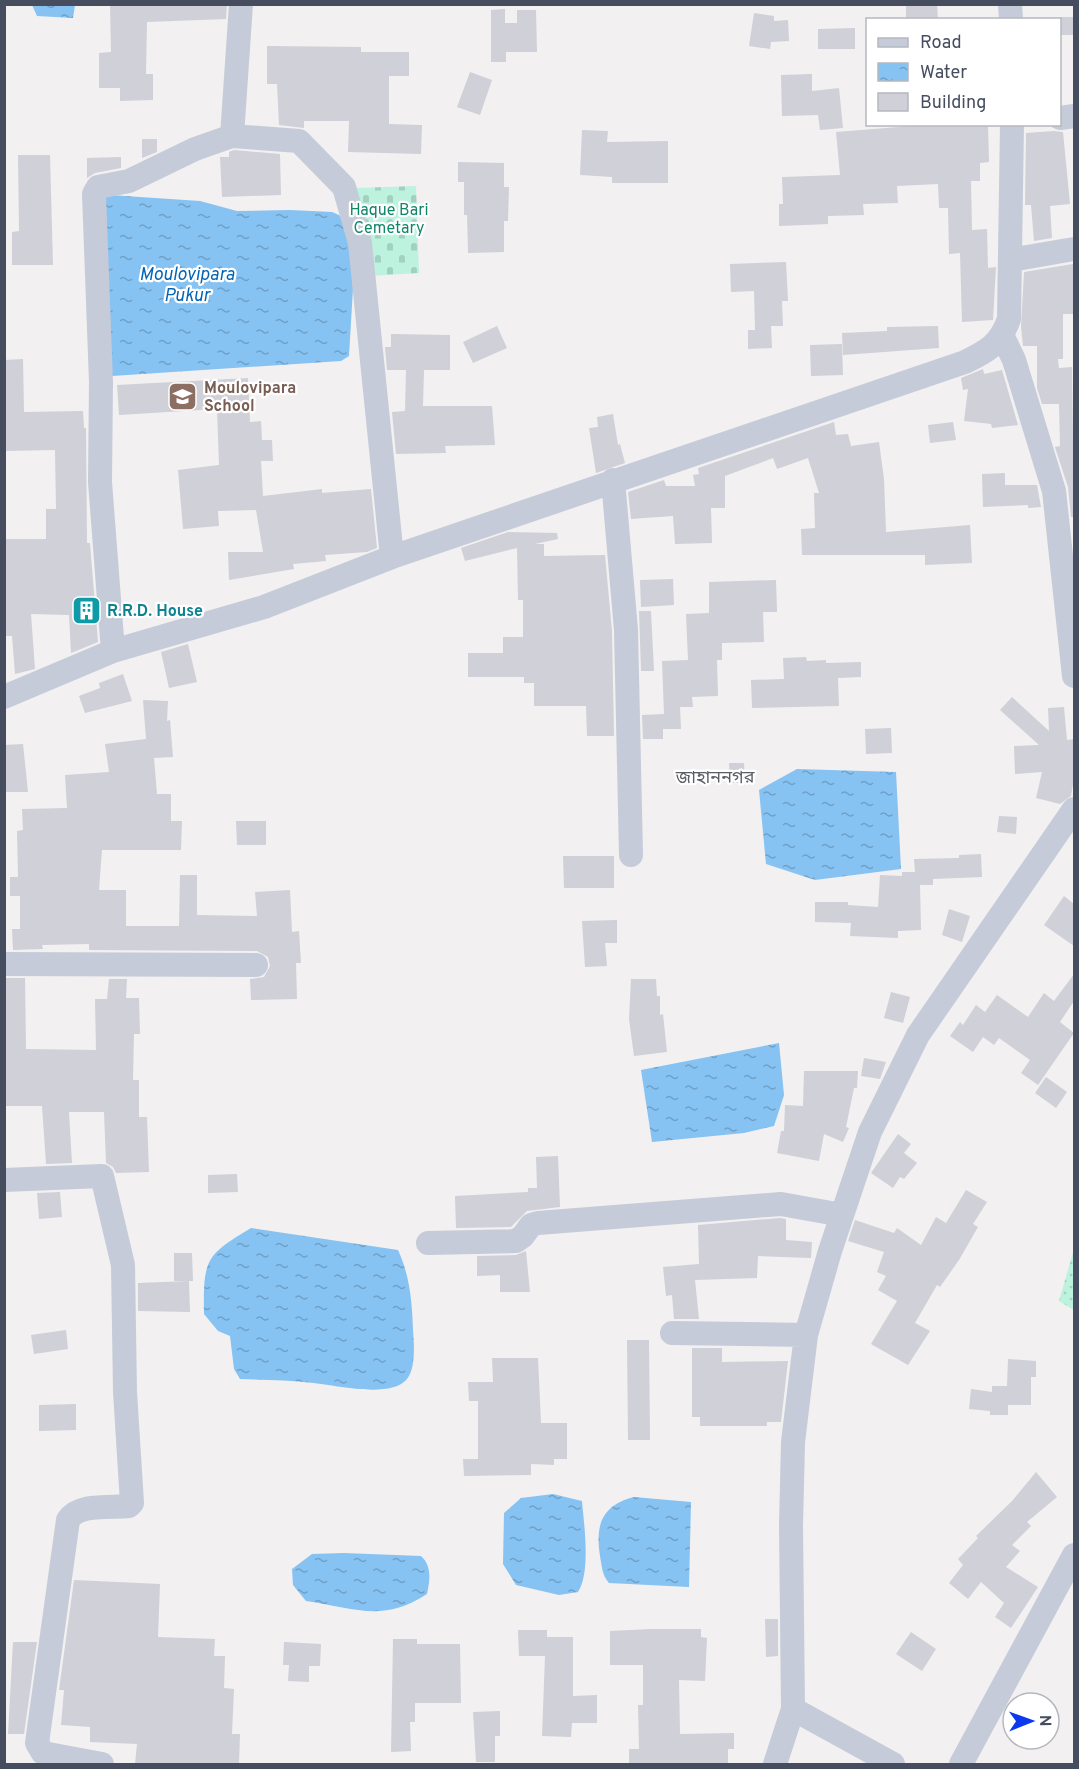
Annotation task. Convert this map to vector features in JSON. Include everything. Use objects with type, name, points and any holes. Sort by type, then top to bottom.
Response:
[{"type":"street","points":[[232,136],[241,4]]},
{"type":"street","points":[[4,698],[113,651],[264,607],[392,557],[965,362],[986,352],[1003,337],[1009,319],[1012,126]]},
{"type":"street","points":[[113,651],[100,482],[101,381],[94,194],[98,187],[129,181],[195,149],[232,136],[299,141],[344,187],[360,243],[392,557]]},
{"type":"street","points":[[1010,260],[1074,249]]},
{"type":"street","points":[[1003,337],[1014,360],[1054,491],[1072,624],[1074,676]]},
{"type":"street","points":[[613,480],[626,630],[631,855]]},
{"type":"street","points":[[775,1764],[793,1709],[790,1526],[793,1442],[806,1335],[842,1215],[870,1132],[918,1035],[1074,809]]},
{"type":"street","points":[[4,964],[256,964]]},
{"type":"street","points":[[4,1180],[102,1176],[123,1265],[125,1392],[132,1503],[129,1506],[87,1509],[75,1513],[68,1520],[37,1743],[43,1753],[102,1764]]},
{"type":"street","points":[[428,1243],[516,1241],[531,1225],[538,1223],[781,1204],[842,1215]]},
{"type":"street","points":[[672,1333],[806,1335]]},
{"type":"street","points":[[961,1764],[1074,1555]]},
{"type":"street","points":[[793,1709],[893,1764]]},
{"type":"green space","name":"Haque Bari Cemetary","points":[[416,186],[419,273],[368,276],[356,188]]},
{"type":"green space","points":[[1074,1249],[1074,1310],[1059,1301]]},
{"type":"water","points":[[32,5],[75,5],[73,18],[37,16]]},
{"type":"water","name":"Moulovipara Pukur","points":[[110,195],[200,201],[237,211],[290,210],[332,212],[339,215],[346,224],[349,237],[353,288],[349,356],[341,361],[112,376],[101,199]]},
{"type":"water","points":[[797,769],[896,772],[901,869],[815,880],[766,864],[759,790]]},
{"type":"water","points":[[779,1043],[784,1095],[774,1126],[744,1133],[652,1142],[641,1070]]},
{"type":"water","points":[[251,1228],[398,1250],[408,1279],[412,1309],[414,1355],[412,1369],[407,1379],[399,1385],[376,1390],[295,1381],[240,1379],[234,1369],[230,1336],[218,1331],[204,1314],[205,1281],[210,1260],[216,1253]]},
{"type":"water","points":[[553,1494],[582,1501],[585,1535],[586,1561],[582,1583],[578,1592],[559,1595],[516,1585],[503,1564],[504,1513],[521,1498]]},
{"type":"water","points":[[634,1497],[691,1502],[689,1587],[609,1583],[607,1580],[600,1556],[600,1526],[603,1518],[614,1505]]},
{"type":"water","points":[[312,1554],[421,1556],[429,1569],[427,1594],[411,1603],[382,1611],[354,1610],[306,1601],[293,1585],[292,1569]]},
{"type":"building","points":[[110,4],[227,4],[226,19],[147,22],[146,74],[153,74],[153,100],[120,101],[120,88],[99,88],[99,53],[111,52]]},
{"type":"building","points":[[906,4],[937,4],[938,18],[906,18]]},
{"type":"building","points":[[505,9],[505,23],[517,23],[517,10],[536,10],[537,52],[506,52],[506,62],[491,62],[491,10]]},
{"type":"building","points":[[754,13],[774,16],[774,21],[788,20],[789,41],[771,42],[770,49],[749,46]]},
{"type":"building","points":[[1074,17],[1074,35],[1061,35],[1061,18],[1059,18]]},
{"type":"building","points":[[855,28],[855,49],[818,49],[818,29]]},
{"type":"building","points":[[267,46],[361,47],[361,52],[409,52],[409,76],[389,76],[389,124],[422,125],[421,154],[348,152],[349,121],[304,121],[304,128],[279,125],[277,84],[267,84]]},
{"type":"building","points":[[470,72],[492,80],[480,115],[457,107]]},
{"type":"building","points":[[812,74],[812,91],[839,88],[843,128],[820,130],[818,115],[782,116],[781,75]]},
{"type":"building","points":[[911,126],[988,126],[989,162],[980,163],[980,181],[971,181],[972,230],[987,229],[988,268],[996,267],[993,320],[962,322],[960,253],[949,254],[948,208],[939,208],[938,184],[897,186],[898,203],[863,204],[864,215],[828,216],[828,224],[779,226],[779,204],[783,204],[782,177],[840,175],[836,132]]},
{"type":"building","points":[[582,130],[608,131],[607,142],[668,141],[668,183],[612,183],[612,177],[580,175]]},
{"type":"building","points":[[1063,132],[1070,204],[1050,206],[1052,238],[1034,241],[1031,205],[1025,205],[1026,133]]},
{"type":"building","points":[[142,139],[157,139],[157,152],[142,158]]},
{"type":"building","points":[[234,150],[280,154],[281,195],[222,197],[220,157],[229,157],[229,152]]},
{"type":"building","points":[[18,155],[50,155],[53,265],[12,265],[12,232],[19,231]]},
{"type":"building","points":[[121,157],[121,168],[95,173],[87,178],[87,158]]},
{"type":"building","points":[[458,162],[504,163],[504,187],[509,187],[508,221],[504,221],[504,252],[468,253],[467,215],[464,215],[464,182],[458,182]]},
{"type":"building","points":[[786,262],[788,301],[782,301],[783,326],[771,326],[772,348],[748,349],[748,330],[755,330],[754,291],[731,292],[730,264]]},
{"type":"building","points":[[1073,264],[1074,314],[1063,314],[1063,359],[1058,359],[1059,368],[1072,367],[1074,517],[1071,517],[1068,487],[1055,447],[1060,446],[1059,404],[1042,404],[1037,388],[1037,346],[1023,346],[1021,327],[1024,272]]},
{"type":"building","points":[[497,326],[507,348],[473,363],[463,342]]},
{"type":"building","points":[[938,326],[939,348],[843,355],[842,333],[887,331],[887,327]]},
{"type":"building","points":[[391,334],[450,335],[450,370],[424,370],[423,406],[492,406],[495,445],[445,446],[446,453],[396,454],[392,412],[405,411],[406,370],[387,370],[385,347],[391,347]]},
{"type":"building","points":[[842,344],[843,375],[811,376],[810,345]]},
{"type":"building","points":[[23,359],[24,412],[83,411],[84,428],[86,428],[87,543],[90,543],[98,642],[71,653],[69,615],[31,614],[35,669],[15,674],[12,636],[4,636],[4,539],[46,539],[46,509],[56,509],[55,450],[4,451],[4,360]]},
{"type":"building","points":[[983,369],[984,374],[1002,370],[1018,425],[992,428],[991,424],[964,421],[968,389],[963,390],[961,378]]},
{"type":"building","points":[[248,378],[250,422],[261,421],[262,440],[272,440],[273,461],[261,461],[263,496],[322,489],[322,493],[371,489],[377,548],[367,552],[325,555],[326,561],[293,564],[294,569],[229,580],[228,552],[263,552],[256,510],[218,511],[219,526],[183,529],[178,470],[219,465],[217,409],[119,415],[117,385]]},
{"type":"building","points":[[613,414],[618,445],[620,444],[625,463],[596,473],[589,428],[598,427],[597,417]]},
{"type":"building","points":[[834,422],[836,435],[848,434],[851,446],[879,442],[884,479],[886,532],[970,525],[972,563],[925,565],[925,555],[802,555],[801,529],[815,528],[814,493],[819,493],[808,458],[777,469],[773,458],[725,476],[725,508],[711,508],[712,543],[675,544],[673,516],[631,519],[628,492],[664,480],[666,486],[695,486],[693,475],[699,474],[698,468]]},
{"type":"building","points":[[953,422],[956,440],[930,443],[928,425]]},
{"type":"building","points":[[1005,473],[1005,485],[1037,485],[1041,507],[1028,508],[1028,505],[983,507],[982,474]]},
{"type":"building","points":[[508,532],[557,533],[558,539],[535,544],[544,544],[544,556],[605,555],[612,631],[614,736],[587,736],[586,706],[534,706],[534,683],[524,683],[524,677],[468,677],[468,653],[503,653],[503,637],[523,637],[523,600],[518,600],[517,548],[465,561],[461,548]]},
{"type":"building","points":[[673,579],[674,605],[641,607],[640,580]]},
{"type":"building","points":[[776,580],[777,612],[763,612],[764,642],[722,643],[722,660],[717,660],[718,696],[692,697],[693,707],[680,707],[681,729],[663,729],[663,739],[643,739],[642,715],[664,714],[662,661],[688,660],[686,614],[709,613],[709,582]]},
{"type":"building","points":[[639,611],[651,611],[654,671],[641,671]]},
{"type":"building","points":[[188,644],[197,682],[169,688],[161,652]]},
{"type":"building","points":[[806,657],[807,661],[826,660],[826,663],[861,662],[861,677],[838,678],[839,706],[752,708],[751,680],[784,679],[783,658]]},
{"type":"building","points":[[123,674],[132,701],[85,713],[79,696],[100,688],[99,683]]},
{"type":"building","points":[[1012,697],[1049,731],[1048,708],[1064,707],[1067,740],[1074,739],[1074,778],[1071,796],[1060,804],[1036,798],[1042,772],[1015,774],[1014,746],[1039,745],[1000,710]]},
{"type":"building","points":[[143,700],[168,701],[167,721],[170,720],[173,757],[154,758],[157,794],[171,794],[171,821],[182,821],[181,850],[102,850],[99,890],[126,890],[126,926],[179,926],[180,875],[197,875],[197,915],[257,916],[255,892],[290,890],[292,932],[299,931],[301,963],[296,963],[297,999],[251,1000],[250,979],[264,977],[270,966],[268,957],[257,951],[89,950],[89,944],[42,945],[43,949],[13,950],[12,929],[20,929],[20,896],[10,896],[10,877],[18,877],[17,831],[23,830],[22,809],[67,808],[65,775],[109,772],[105,744],[146,739]]},
{"type":"building","points":[[891,728],[892,753],[866,754],[865,729]]},
{"type":"building","points":[[23,744],[28,792],[4,792],[4,745]]},
{"type":"building","points":[[729,763],[744,763],[745,783],[730,783]]},
{"type":"building","points":[[999,816],[1017,817],[1016,834],[997,832]]},
{"type":"building","points":[[236,821],[266,821],[266,845],[237,845]]},
{"type":"building","points":[[981,854],[982,877],[933,879],[933,885],[920,885],[921,930],[898,931],[898,938],[850,936],[851,923],[815,922],[815,902],[848,902],[848,905],[878,907],[880,875],[902,876],[902,872],[915,872],[914,859],[959,858],[959,855]]},
{"type":"building","points":[[563,856],[614,856],[614,888],[564,888]]},
{"type":"building","points":[[1064,896],[1074,904],[1074,946],[1044,925]]},
{"type":"building","points":[[949,909],[970,916],[962,942],[942,935]]},
{"type":"building","points":[[617,920],[617,943],[605,943],[607,966],[585,967],[582,921]]},
{"type":"building","points":[[1074,974],[1074,1001],[1060,1022],[1074,1033],[1038,1085],[1021,1073],[1030,1060],[999,1038],[994,1045],[983,1037],[973,1052],[950,1036],[960,1022],[963,1025],[976,1005],[985,1012],[997,995],[1028,1017],[1044,993],[1054,1001]]},
{"type":"building","points":[[4,978],[25,978],[26,1049],[96,1050],[95,999],[107,999],[109,979],[127,979],[126,998],[139,998],[140,1034],[134,1034],[133,1080],[139,1080],[139,1117],[147,1117],[149,1172],[116,1173],[113,1167],[106,1163],[104,1112],[69,1112],[72,1163],[46,1164],[42,1106],[4,1106]]},
{"type":"building","points":[[631,979],[656,979],[667,1052],[634,1056],[629,1019]]},
{"type":"building","points":[[891,992],[910,997],[903,1023],[884,1018]]},
{"type":"building","points":[[864,1058],[886,1062],[880,1079],[861,1076]]},
{"type":"building","points":[[804,1071],[858,1071],[857,1088],[854,1088],[846,1127],[849,1128],[843,1142],[824,1134],[819,1161],[777,1153],[781,1131],[784,1131],[785,1105],[803,1106]]},
{"type":"building","points":[[1046,1077],[1067,1092],[1056,1108],[1035,1093]]},
{"type":"building","points":[[898,1134],[911,1144],[904,1153],[917,1163],[904,1179],[900,1177],[893,1188],[871,1173]]},
{"type":"building","points":[[558,1156],[560,1207],[527,1211],[511,1227],[456,1228],[455,1196],[528,1192],[528,1188],[537,1188],[536,1157]]},
{"type":"building","points":[[237,1174],[238,1192],[208,1193],[208,1175]]},
{"type":"building","points":[[966,1190],[987,1202],[973,1224],[978,1227],[959,1260],[940,1287],[937,1285],[915,1323],[930,1331],[908,1365],[871,1344],[897,1301],[878,1290],[886,1276],[877,1272],[884,1252],[848,1241],[855,1220],[894,1233],[897,1228],[921,1245],[936,1217],[946,1223]]},
{"type":"building","points":[[60,1192],[62,1217],[39,1219],[37,1193]]},
{"type":"building","points":[[786,1219],[786,1240],[812,1242],[811,1258],[758,1256],[757,1278],[695,1280],[699,1319],[674,1319],[672,1295],[666,1296],[663,1267],[699,1264],[698,1225]]},
{"type":"building","points":[[526,1251],[530,1292],[500,1292],[500,1275],[477,1276],[477,1256],[516,1255]]},
{"type":"building","points":[[174,1253],[192,1253],[193,1281],[174,1281]]},
{"type":"building","points":[[189,1281],[190,1312],[138,1311],[138,1283]]},
{"type":"building","points":[[66,1330],[68,1349],[34,1354],[31,1335]]},
{"type":"building","points":[[627,1340],[649,1340],[650,1440],[628,1440]]},
{"type":"building","points":[[692,1348],[722,1348],[722,1362],[788,1361],[781,1422],[767,1422],[767,1426],[700,1426],[700,1417],[692,1417]]},
{"type":"building","points":[[492,1358],[538,1358],[541,1423],[567,1423],[567,1459],[554,1459],[554,1465],[531,1464],[531,1475],[464,1476],[463,1459],[478,1459],[478,1401],[469,1401],[468,1382],[493,1382]]},
{"type":"building","points":[[1008,1359],[1036,1361],[1036,1377],[1031,1377],[1031,1405],[1008,1405],[1008,1415],[990,1415],[990,1411],[969,1409],[971,1389],[992,1392],[992,1386],[1007,1386]]},
{"type":"building","points":[[76,1404],[76,1430],[39,1431],[39,1405]]},
{"type":"building","points":[[1036,1472],[1057,1497],[1027,1522],[1031,1526],[1012,1545],[1020,1551],[1006,1567],[1038,1587],[1011,1628],[995,1617],[1004,1603],[981,1582],[968,1599],[949,1583],[963,1565],[958,1559],[978,1538],[976,1536],[1012,1501]]},
{"type":"building","points":[[74,1580],[160,1584],[158,1637],[215,1639],[214,1656],[225,1656],[224,1688],[234,1689],[232,1734],[240,1734],[239,1764],[135,1764],[137,1744],[90,1742],[90,1727],[61,1725],[64,1690],[59,1690]]},
{"type":"building","points":[[765,1619],[778,1619],[778,1656],[766,1657]]},
{"type":"building","points":[[701,1629],[701,1637],[707,1638],[705,1681],[679,1680],[680,1734],[734,1733],[734,1749],[728,1749],[728,1764],[629,1764],[629,1749],[639,1749],[638,1705],[643,1705],[643,1665],[610,1665],[610,1631]]},
{"type":"building","points":[[518,1630],[547,1630],[547,1637],[573,1637],[573,1696],[597,1695],[597,1723],[572,1723],[571,1737],[542,1736],[545,1656],[519,1656]]},
{"type":"building","points":[[911,1632],[936,1649],[922,1671],[896,1654]]},
{"type":"building","points":[[393,1639],[417,1639],[417,1644],[460,1644],[461,1703],[415,1703],[415,1722],[410,1722],[411,1751],[391,1752]]},
{"type":"building","points":[[13,1642],[37,1642],[24,1734],[8,1734]]},
{"type":"building","points":[[284,1642],[321,1644],[320,1666],[309,1666],[309,1682],[288,1681],[289,1665],[283,1665]]},
{"type":"building","points":[[500,1711],[500,1736],[495,1736],[495,1762],[476,1762],[473,1712]]},
{"type":"place","name":"Moulovipara School","points":[[183,396]]},
{"type":"place","name":"R.R.D. House","points":[[86,610]]},
{"type":"district","name":"জাহাননগর","points":[[715,777]]}]
